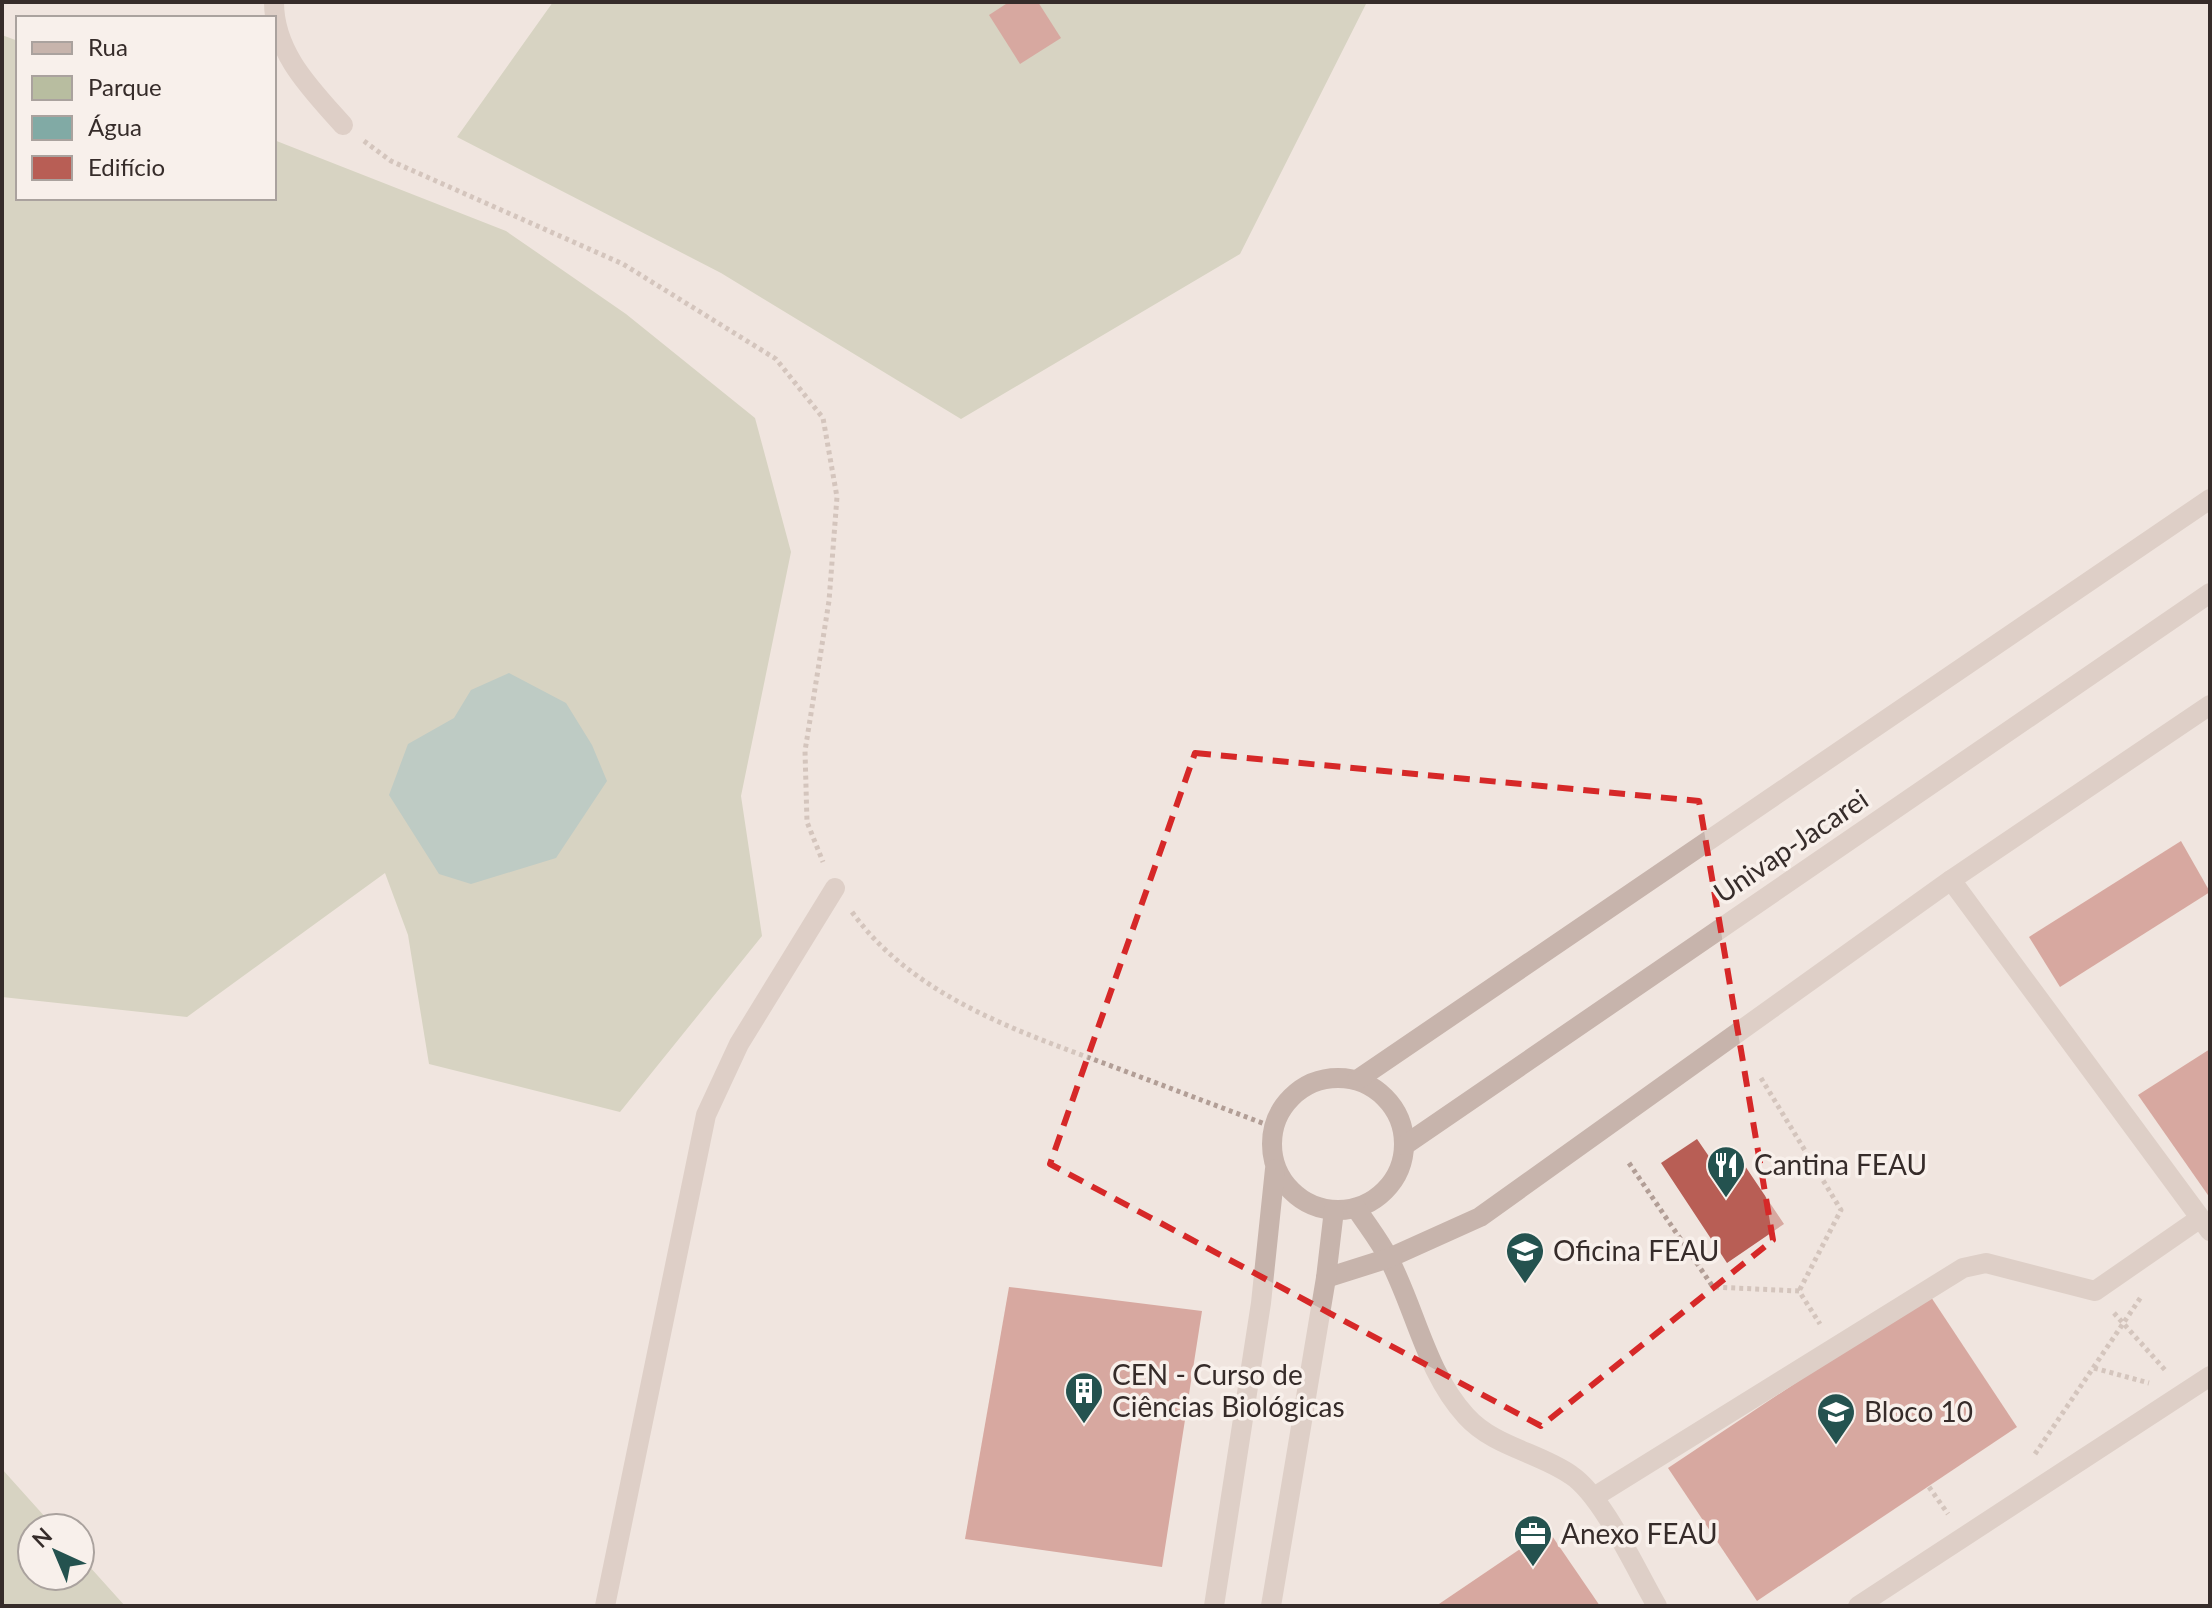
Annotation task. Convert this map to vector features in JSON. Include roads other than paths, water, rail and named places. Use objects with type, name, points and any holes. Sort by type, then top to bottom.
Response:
[{"type":"street","points":[[276,19],[278,36],[300,77],[343,125]]},
{"type":"street","points":[[1357,1080],[2210,499]]},
{"type":"street","name":"Univap-Jacarei","points":[[1405,1145],[2210,593]]},
{"type":"street","points":[[1326,1278],[1389,1258],[1480,1217],[1951,880],[2210,705]]},
{"type":"street","points":[[1594,1497],[1834,1345],[1963,1268],[1986,1263],[2095,1291],[2204,1225],[1951,880]]},
{"type":"street","points":[[605,1606],[706,1115],[739,1044],[835,888]]},
{"type":"street","points":[[1214,1606],[1261,1303],[1275,1169],[1271,1148],[1273,1127],[1282,1107],[1297,1091],[1326,1079],[1357,1080],[1377,1090],[1392,1104],[1402,1124],[1405,1145],[1401,1165],[1390,1184],[1375,1199],[1356,1208],[1334,1210],[1298,1198],[1275,1169]]},
{"type":"street","points":[[1356,1208],[1389,1258],[1444,1390],[1468,1419],[1497,1441],[1530,1452],[1573,1476],[1594,1497],[1657,1606]]},
{"type":"street","points":[[1271,1606],[1326,1278],[1334,1210]]},
{"type":"street","points":[[1858,1606],[2210,1376]]},
{"type":"water","points":[[509,673],[566,703],[592,745],[607,781],[556,858],[471,884],[439,874],[389,795],[408,744],[454,718],[471,690]]},
{"type":"place","name":"Cantina FEAU","points":[[1726,1199]]},
{"type":"place","name":"Oficina FEAU","points":[[1525,1285]]},
{"type":"place","name":"CEN - Curso de Ciências Biológicas","points":[[1084,1425]]},
{"type":"place","name":"Bloco 10","points":[[1836,1446]]},
{"type":"place","name":"Anexo FEAU","points":[[1533,1568]]}]
